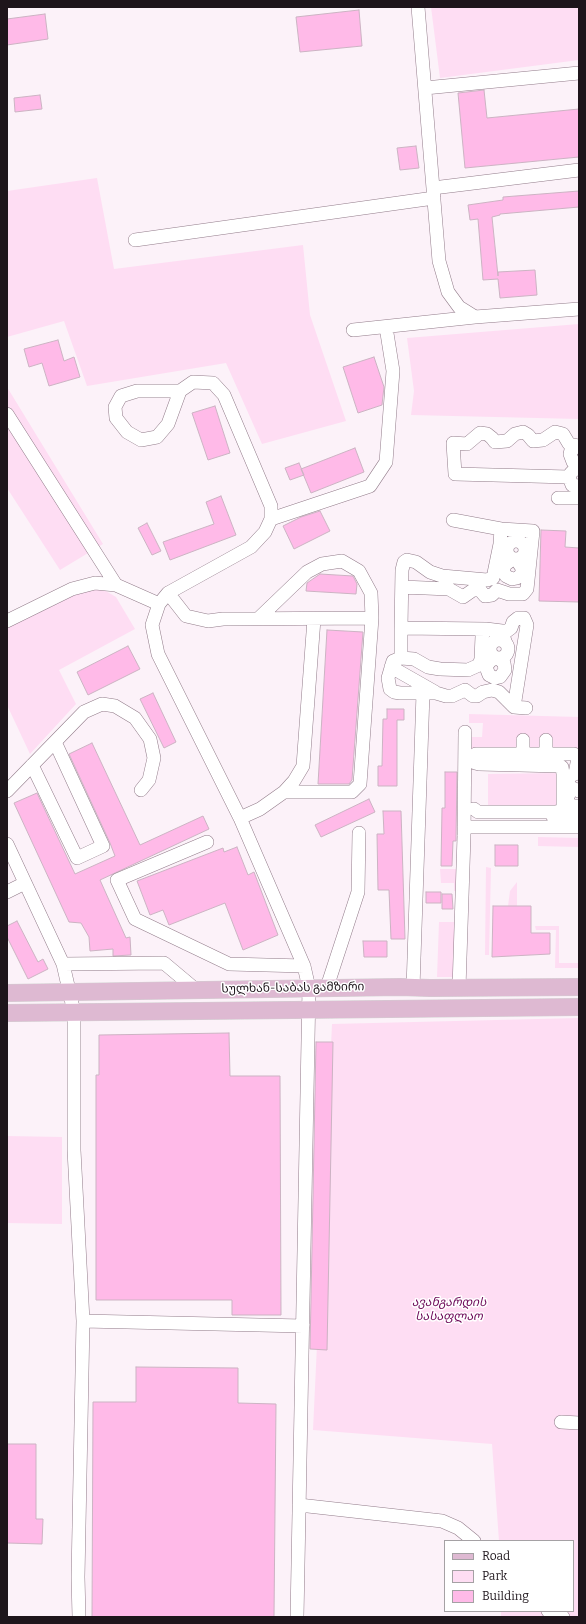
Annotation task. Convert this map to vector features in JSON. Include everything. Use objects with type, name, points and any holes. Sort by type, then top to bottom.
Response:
[{"type":"main road","name":"სულხან-საბას გამზირი","points":[[7,993],[71,993],[195,989],[579,987]]},
{"type":"main road","name":"სულხან-საბას გამზირი","points":[[7,1012],[579,1007]]},
{"type":"street","points":[[418,7],[439,260],[448,292],[459,307],[475,317]]},
{"type":"street","points":[[424,88],[579,73]]},
{"type":"street","points":[[135,240],[579,170]]},
{"type":"street","points":[[353,330],[475,317],[579,309]]},
{"type":"street","points":[[271,518],[370,486],[386,462],[393,371],[386,327]]},
{"type":"street","points":[[180,391],[168,424],[157,437],[141,440],[126,432],[116,418],[114,407],[121,396],[137,391],[180,391],[193,382],[213,383],[224,395],[271,506],[271,518],[265,532],[251,547],[168,594],[159,604],[152,626],[158,654],[240,818],[304,966],[309,988],[297,1617]]},
{"type":"street","points":[[7,414],[116,585]]},
{"type":"street","points":[[579,463],[573,462],[570,454],[571,450],[579,446],[569,444],[563,434],[555,432],[543,440],[533,441],[523,432],[515,434],[507,441],[495,442],[487,434],[480,433],[467,444],[453,443],[454,474],[574,473],[572,485],[579,486]]},
{"type":"street","points":[[558,498],[579,498]]},
{"type":"street","points":[[453,520],[501,529],[516,535],[526,552],[523,557],[514,560]]},
{"type":"street","points":[[501,529],[493,578],[503,591]]},
{"type":"street","points":[[402,587],[448,589],[463,597],[473,590],[480,590],[485,596],[492,595],[497,590],[509,594],[523,594],[527,589],[533,531],[516,535]]},
{"type":"street","points":[[401,658],[402,570],[404,562],[407,560],[416,562],[430,572],[442,576],[487,580],[493,578]]},
{"type":"street","points":[[258,619],[307,572],[322,564],[342,561],[359,571],[371,593],[372,618],[360,784],[352,792],[284,792]]},
{"type":"street","points":[[7,621],[72,589],[95,583],[116,585],[159,604]]},
{"type":"street","points":[[168,594],[186,616],[208,621],[223,619],[372,618]]},
{"type":"street","points":[[486,629],[482,636],[481,660],[474,668],[468,670],[440,669],[428,667],[414,660],[401,658],[393,661],[388,678],[390,689],[394,692],[430,693],[446,696],[452,696],[465,690],[473,696],[477,696],[483,692],[492,690],[499,692],[520,708],[527,625],[524,618],[518,618],[513,622],[511,628],[504,636]]},
{"type":"street","points":[[240,818],[260,809],[284,792],[294,781],[303,766],[314,619]]},
{"type":"street","points":[[401,628],[486,629],[504,636],[508,647],[508,653],[504,657],[497,658]]},
{"type":"street","points":[[391,667],[430,693]]},
{"type":"street","points":[[413,988],[430,693]]},
{"type":"street","points":[[7,791],[84,712],[92,707],[102,704],[115,706],[135,718],[150,739],[154,758],[149,780],[141,790]]},
{"type":"street","points":[[459,988],[464,830],[465,732]]},
{"type":"street","points":[[523,740],[523,753]]},
{"type":"street","points":[[546,740],[546,754]]},
{"type":"street","points":[[32,765],[77,858],[103,846],[55,742]]},
{"type":"street","points":[[464,784],[473,777],[475,755],[480,753],[574,754],[579,759]]},
{"type":"street","points":[[579,759],[576,774],[579,774]]},
{"type":"street","points":[[578,790],[570,787],[568,781],[570,776],[575,774],[579,759]]},
{"type":"street","points":[[474,760],[475,763],[479,764],[560,766],[562,769],[563,812]]},
{"type":"street","points":[[578,790],[568,794],[567,799],[572,806],[579,806]]},
{"type":"street","points":[[464,799],[470,802],[474,809],[478,812],[556,812],[562,810],[563,812],[579,816]]},
{"type":"street","points":[[464,830],[516,830],[579,827]]},
{"type":"street","points":[[516,830],[579,833]]},
{"type":"street","points":[[327,988],[358,892],[359,833]]},
{"type":"street","points":[[207,842],[117,880],[135,919],[229,964],[304,966]]},
{"type":"street","points":[[7,844],[63,964],[71,993],[74,1012],[74,1150],[83,1321],[78,1577],[79,1617]]},
{"type":"street","points":[[7,892],[25,883]]},
{"type":"street","points":[[63,964],[164,963],[195,989]]},
{"type":"street","points":[[83,1321],[303,1326]]},
{"type":"street","points":[[561,1422],[579,1423]]},
{"type":"street","points":[[299,1505],[442,1521],[458,1528],[473,1540]]},
{"type":"street","points":[[550,1612],[563,1617]]},
{"type":"green space","points":[[431,7],[579,7],[579,60],[440,78]]},
{"type":"green space","points":[[97,178],[114,269],[303,245],[310,315],[346,421],[262,444],[226,363],[87,386],[64,321],[7,337],[7,191]]},
{"type":"green space","points":[[579,324],[579,419],[411,415],[414,391],[407,338]]},
{"type":"green space","points":[[7,387],[103,544],[60,570],[7,488]]},
{"type":"green space","points":[[93,587],[104,590],[116,597],[135,629],[59,670],[76,704],[30,754],[7,705],[7,627],[72,594]]},
{"type":"green space","points":[[469,714],[579,717],[578,750],[471,749],[468,737],[482,737],[483,723],[469,723]]},
{"type":"green space","points":[[561,773],[561,810],[488,811],[488,774]]},
{"type":"green space","points":[[538,837],[579,838],[579,847],[538,846]]},
{"type":"green space","points":[[486,867],[491,868],[489,955],[485,955]]},
{"type":"green space","points":[[440,869],[456,869],[456,891],[454,891],[454,883],[441,883]]},
{"type":"green space","points":[[517,882],[517,906],[508,906],[510,891]]},
{"type":"green space","points":[[439,922],[458,922],[456,977],[437,977]]},
{"type":"green space","points":[[535,926],[559,926],[559,963],[579,963],[579,968],[555,968],[556,930],[536,930]]},
{"type":"green space","name":"ავანგარდის სასაფლაო","points":[[579,1018],[579,1617],[501,1617],[501,1612],[574,1612],[574,1540],[499,1540],[492,1444],[313,1430],[332,1024]]},
{"type":"green space","points":[[7,1136],[62,1137],[62,1224],[7,1223]]},
{"type":"building","points":[[359,10],[362,46],[300,52],[296,17]]},
{"type":"building","points":[[45,14],[48,39],[7,45],[7,19]]},
{"type":"building","points":[[484,90],[487,118],[579,109],[579,157],[465,168],[458,93]]},
{"type":"building","points":[[40,95],[42,109],[15,112],[14,98]]},
{"type":"building","points":[[416,146],[419,168],[400,170],[397,148]]},
{"type":"building","points":[[579,191],[579,207],[500,214],[492,217],[498,276],[498,272],[535,270],[537,295],[500,298],[498,279],[483,280],[478,219],[470,220],[468,205],[503,200],[503,197]]},
{"type":"building","points":[[58,340],[64,361],[74,357],[80,377],[49,386],[42,363],[29,367],[24,349]]},
{"type":"building","points":[[374,357],[384,387],[382,405],[358,413],[343,367]]},
{"type":"building","points":[[215,406],[230,453],[208,460],[192,413]]},
{"type":"building","points":[[355,448],[364,472],[311,493],[301,469]]},
{"type":"building","points":[[299,463],[304,475],[290,480],[285,468]]},
{"type":"building","points":[[221,496],[236,535],[170,560],[163,542],[214,524],[206,502]]},
{"type":"building","points":[[320,511],[330,531],[294,549],[283,526],[301,517]]},
{"type":"building","points":[[147,523],[161,551],[152,555],[138,528]]},
{"type":"building","points":[[541,530],[566,531],[565,547],[579,548],[579,602],[539,601]]},
{"type":"building","points":[[320,574],[353,576],[357,584],[356,594],[306,591],[307,583]]},
{"type":"building","points":[[327,630],[363,632],[352,780],[349,784],[318,784]]},
{"type":"building","points":[[128,646],[140,669],[88,695],[77,672]]},
{"type":"building","points":[[153,693],[176,742],[164,748],[140,699]]},
{"type":"building","points":[[387,709],[404,709],[404,720],[397,720],[397,786],[378,786],[378,766],[382,766],[383,719],[387,719]]},
{"type":"building","points":[[92,743],[140,845],[203,816],[209,829],[100,880],[126,938],[130,937],[131,955],[113,956],[113,949],[90,951],[89,937],[81,923],[69,922],[14,803],[37,793],[75,874],[115,856],[69,754]]},
{"type":"building","points":[[445,772],[457,772],[456,841],[453,841],[452,866],[441,866],[442,808],[445,808]]},
{"type":"building","points":[[369,799],[375,812],[321,837],[315,825]]},
{"type":"building","points":[[383,811],[401,811],[405,939],[391,939],[389,890],[378,890],[377,834],[384,834]]},
{"type":"building","points":[[495,845],[518,845],[518,866],[495,866]]},
{"type":"building","points":[[237,847],[248,875],[254,872],[278,935],[243,950],[225,903],[169,925],[163,910],[150,915],[137,881],[223,848],[224,852]]},
{"type":"building","points":[[426,892],[441,892],[441,903],[426,903]]},
{"type":"building","points":[[442,894],[452,894],[453,909],[442,909]]},
{"type":"building","points":[[493,906],[531,906],[531,933],[550,933],[550,954],[492,957]]},
{"type":"building","points":[[17,921],[38,962],[43,959],[48,969],[28,979],[7,937],[7,926]]},
{"type":"building","points":[[363,941],[387,941],[387,957],[364,957]]},
{"type":"building","points":[[229,1033],[230,1076],[280,1076],[281,1315],[232,1315],[232,1300],[96,1300],[96,1075],[99,1075],[99,1035]]},
{"type":"building","points":[[316,1042],[333,1042],[327,1350],[310,1349]]},
{"type":"building","points":[[136,1367],[238,1368],[238,1403],[276,1404],[274,1617],[92,1617],[93,1402],[136,1402]]},
{"type":"building","points":[[7,1444],[36,1444],[36,1519],[43,1519],[42,1544],[7,1543]]}]
